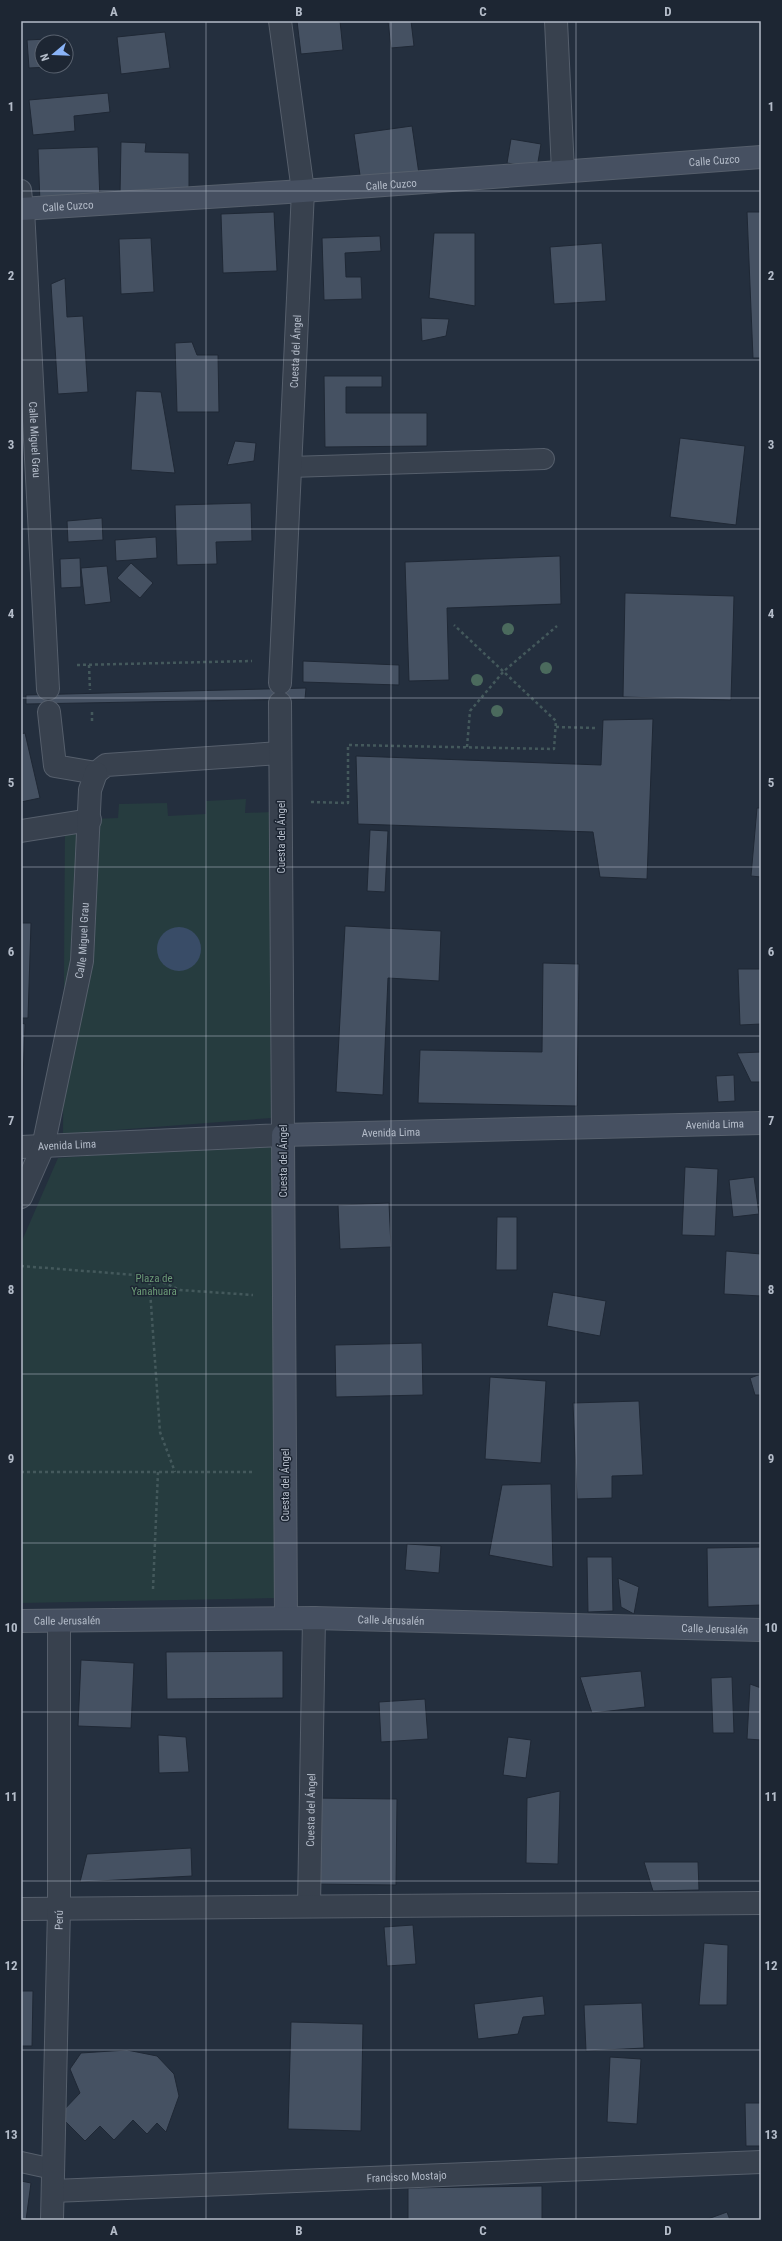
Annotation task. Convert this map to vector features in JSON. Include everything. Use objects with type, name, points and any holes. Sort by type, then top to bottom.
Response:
[{"type":"street","name":"Cuesta del Ángel","points":[[280,21],[303,191],[280,661],[286,1618]]},
{"type":"street","points":[[556,21],[563,171]]},
{"type":"street","name":"Calle Cuzco","points":[[22,202],[303,191],[761,157]]},
{"type":"street","name":"Calle Miguel Grau","points":[[22,202],[47,634],[48,689]]},
{"type":"street","points":[[49,712],[55,766],[96,773],[106,765],[280,753]]},
{"type":"street","name":"Calle Miguel Grau","points":[[21,1197],[43,1147],[82,961],[90,820],[90,790],[96,773]]},
{"type":"street","points":[[21,831],[90,820]]},
{"type":"street","name":"Avenida Lima","points":[[21,1147],[283,1135],[761,1123]]},
{"type":"street","name":"Cuesta del Ángel","points":[[309,1906],[314,1618]]},
{"type":"street","name":"Calle Jerusalén","points":[[21,1621],[314,1618],[761,1630]]},
{"type":"street","name":"Perú","points":[[52,2220],[59,1908],[59,1621]]},
{"type":"street","points":[[21,1909],[761,1903]]},
{"type":"street","name":"Francisco Mostajo","points":[[53,2191],[761,2162]]},
{"type":"lane","points":[[290,467],[544,459]]},
{"type":"lane","points":[[21,2162],[53,2169]]},
{"type":"path","points":[[281,801],[348,803],[348,745],[554,749],[556,720],[454,625]]},
{"type":"path","points":[[468,747],[470,711],[504,672],[557,626]]},
{"type":"path","points":[[48,666],[280,661]]},
{"type":"path","points":[[89,665],[90,690]]},
{"type":"path","points":[[92,712],[92,724]]},
{"type":"path","points":[[556,727],[596,728]]},
{"type":"path","points":[[21,1266],[149,1276],[180,1290],[284,1298]]},
{"type":"path","points":[[149,1276],[160,1432],[174,1472]]},
{"type":"path","points":[[21,1472],[285,1472]]},
{"type":"path","points":[[151,1619],[158,1472]]},
{"type":"green space","points":[[246,799],[245,813],[273,812],[285,1117],[63,1134],[65,820],[118,818],[119,804],[167,803],[168,816],[206,814],[206,801]]},
{"type":"green space","name":"Plaza de Yanahuara","points":[[291,1141],[276,1598],[21,1603],[21,1243],[58,1158]]},
{"type":"water","points":[[179,927],[191,931],[197,937],[201,949],[197,961],[191,967],[179,971],[167,967],[161,961],[157,949],[161,937],[167,931]]},
{"type":"building","points":[[297,21],[340,21],[343,50],[301,54]]},
{"type":"building","points":[[388,21],[411,21],[414,46],[391,48]]},
{"type":"building","points":[[165,32],[170,68],[121,74],[117,37]]},
{"type":"building","points":[[27,40],[34,40],[34,68],[29,68]]},
{"type":"building","points":[[108,93],[110,112],[74,116],[75,131],[33,135],[29,100]]},
{"type":"building","points":[[412,126],[419,174],[361,182],[354,134]]},
{"type":"building","points":[[511,139],[541,144],[537,168],[507,163]]},
{"type":"building","points":[[121,142],[146,143],[145,152],[189,153],[189,195],[120,194]]},
{"type":"building","points":[[98,147],[100,201],[40,203],[38,149]]},
{"type":"building","points":[[274,212],[277,271],[223,273],[221,214]]},
{"type":"building","points":[[747,212],[761,212],[761,358],[753,358]]},
{"type":"building","points":[[434,233],[475,233],[475,306],[429,298]]},
{"type":"building","points":[[380,236],[381,251],[345,253],[346,277],[361,277],[362,299],[324,300],[322,238]]},
{"type":"building","points":[[151,238],[154,292],[121,294],[119,239]]},
{"type":"building","points":[[602,243],[606,301],[554,304],[550,247]]},
{"type":"building","points":[[65,278],[67,317],[83,316],[88,392],[58,394],[51,284]]},
{"type":"building","points":[[421,318],[449,319],[446,336],[422,341]]},
{"type":"building","points":[[192,342],[197,355],[218,355],[219,412],[177,412],[175,343]]},
{"type":"building","points":[[324,376],[382,376],[382,387],[346,387],[346,413],[427,413],[427,446],[325,447]]},
{"type":"building","points":[[136,391],[161,392],[175,473],[131,470]]},
{"type":"building","points":[[680,438],[745,446],[736,525],[670,517]]},
{"type":"building","points":[[235,441],[256,443],[254,461],[227,465]]},
{"type":"building","points":[[251,503],[252,541],[216,542],[217,564],[177,565],[175,505]]},
{"type":"building","points":[[102,518],[103,540],[68,542],[67,521]]},
{"type":"building","points":[[156,537],[157,558],[116,561],[115,540]]},
{"type":"building","points":[[560,556],[561,604],[447,608],[449,680],[409,681],[405,562]]},
{"type":"building","points":[[80,558],[81,587],[61,588],[60,559]]},
{"type":"building","points":[[131,563],[153,583],[140,598],[117,578]]},
{"type":"building","points":[[107,566],[111,602],[85,605],[81,568]]},
{"type":"building","points":[[625,593],[734,596],[731,700],[623,697]]},
{"type":"building","points":[[303,661],[399,665],[399,685],[303,682]]},
{"type":"building","points":[[306,688],[305,699],[26,704],[26,695]]},
{"type":"building","points":[[653,719],[647,879],[600,877],[593,832],[358,824],[356,756],[601,765],[603,720]]},
{"type":"building","points":[[25,733],[40,798],[21,802],[21,734]]},
{"type":"building","points":[[757,808],[761,808],[761,877],[751,876]]},
{"type":"building","points":[[370,830],[388,831],[385,892],[367,891]]},
{"type":"building","points":[[21,923],[31,923],[28,1018],[21,1018]]},
{"type":"building","points":[[345,926],[441,931],[439,981],[388,978],[383,1095],[336,1092]]},
{"type":"building","points":[[543,963],[579,964],[577,1106],[418,1103],[420,1050],[542,1052]]},
{"type":"building","points":[[738,969],[761,969],[761,1024],[740,1025]]},
{"type":"building","points":[[21,1023],[25,1024],[21,1133]]},
{"type":"building","points":[[761,1052],[761,1082],[751,1082],[737,1053]]},
{"type":"building","points":[[734,1075],[735,1101],[718,1102],[716,1076]]},
{"type":"building","points":[[685,1167],[718,1169],[715,1236],[682,1235]]},
{"type":"building","points":[[754,1177],[759,1214],[733,1217],[729,1180]]},
{"type":"building","points":[[389,1203],[391,1247],[340,1249],[338,1205]]},
{"type":"building","points":[[497,1217],[517,1217],[517,1270],[496,1270]]},
{"type":"building","points":[[726,1251],[761,1254],[761,1296],[724,1294]]},
{"type":"building","points":[[553,1292],[606,1301],[600,1336],[547,1326]]},
{"type":"building","points":[[422,1343],[423,1395],[336,1397],[335,1345]]},
{"type":"building","points":[[761,1374],[761,1395],[755,1395],[750,1378]]},
{"type":"building","points":[[490,1377],[546,1381],[541,1463],[485,1459]]},
{"type":"building","points":[[639,1401],[643,1475],[612,1476],[612,1498],[577,1499],[573,1403]]},
{"type":"building","points":[[551,1484],[553,1567],[489,1555],[502,1485]]},
{"type":"building","points":[[407,1544],[441,1546],[439,1573],[405,1570]]},
{"type":"building","points":[[761,1547],[761,1605],[708,1607],[707,1548]]},
{"type":"building","points":[[587,1557],[612,1557],[613,1611],[588,1612]]},
{"type":"building","points":[[618,1578],[639,1587],[634,1614],[621,1607]]},
{"type":"building","points":[[283,1651],[283,1698],[167,1699],[166,1652]]},
{"type":"building","points":[[81,1660],[134,1663],[131,1728],[78,1726]]},
{"type":"building","points":[[641,1671],[645,1707],[592,1713],[580,1677]]},
{"type":"building","points":[[732,1677],[734,1733],[713,1733],[711,1678]]},
{"type":"building","points":[[750,1684],[761,1688],[761,1740],[747,1739]]},
{"type":"building","points":[[425,1699],[428,1739],[381,1742],[379,1702]]},
{"type":"building","points":[[158,1735],[186,1737],[189,1772],[159,1773]]},
{"type":"building","points":[[508,1737],[531,1740],[526,1778],[503,1775]]},
{"type":"building","points":[[560,1791],[558,1864],[526,1863],[527,1798]]},
{"type":"building","points":[[314,1798],[397,1799],[396,1885],[313,1884]]},
{"type":"building","points":[[191,1848],[192,1876],[80,1882],[87,1854]]},
{"type":"building","points":[[644,1862],[698,1862],[699,1890],[653,1891]]},
{"type":"building","points":[[413,1925],[416,1964],[387,1966],[384,1927]]},
{"type":"building","points":[[704,1943],[728,1945],[727,2005],[699,2005]]},
{"type":"building","points":[[21,1991],[33,1991],[32,2046],[21,2046]]},
{"type":"building","points":[[543,1996],[545,2015],[523,2017],[518,2034],[478,2039],[474,2004]]},
{"type":"building","points":[[642,2003],[644,2048],[586,2051],[584,2005]]},
{"type":"building","points":[[291,2022],[363,2024],[361,2131],[288,2129]]},
{"type":"building","points":[[127,2050],[157,2056],[174,2074],[179,2096],[166,2132],[157,2123],[147,2134],[133,2120],[114,2140],[100,2126],[85,2141],[59,2115],[80,2093],[70,2069],[81,2053]]},
{"type":"building","points":[[610,2057],[641,2059],[637,2124],[607,2122]]},
{"type":"building","points":[[745,2103],[761,2103],[761,2146],[746,2146]]},
{"type":"building","points":[[21,2181],[31,2183],[26,2220],[21,2220]]},
{"type":"building","points":[[542,2186],[542,2220],[408,2220],[408,2188]]},
{"type":"building","points":[[727,2212],[730,2220],[705,2220]]}]
